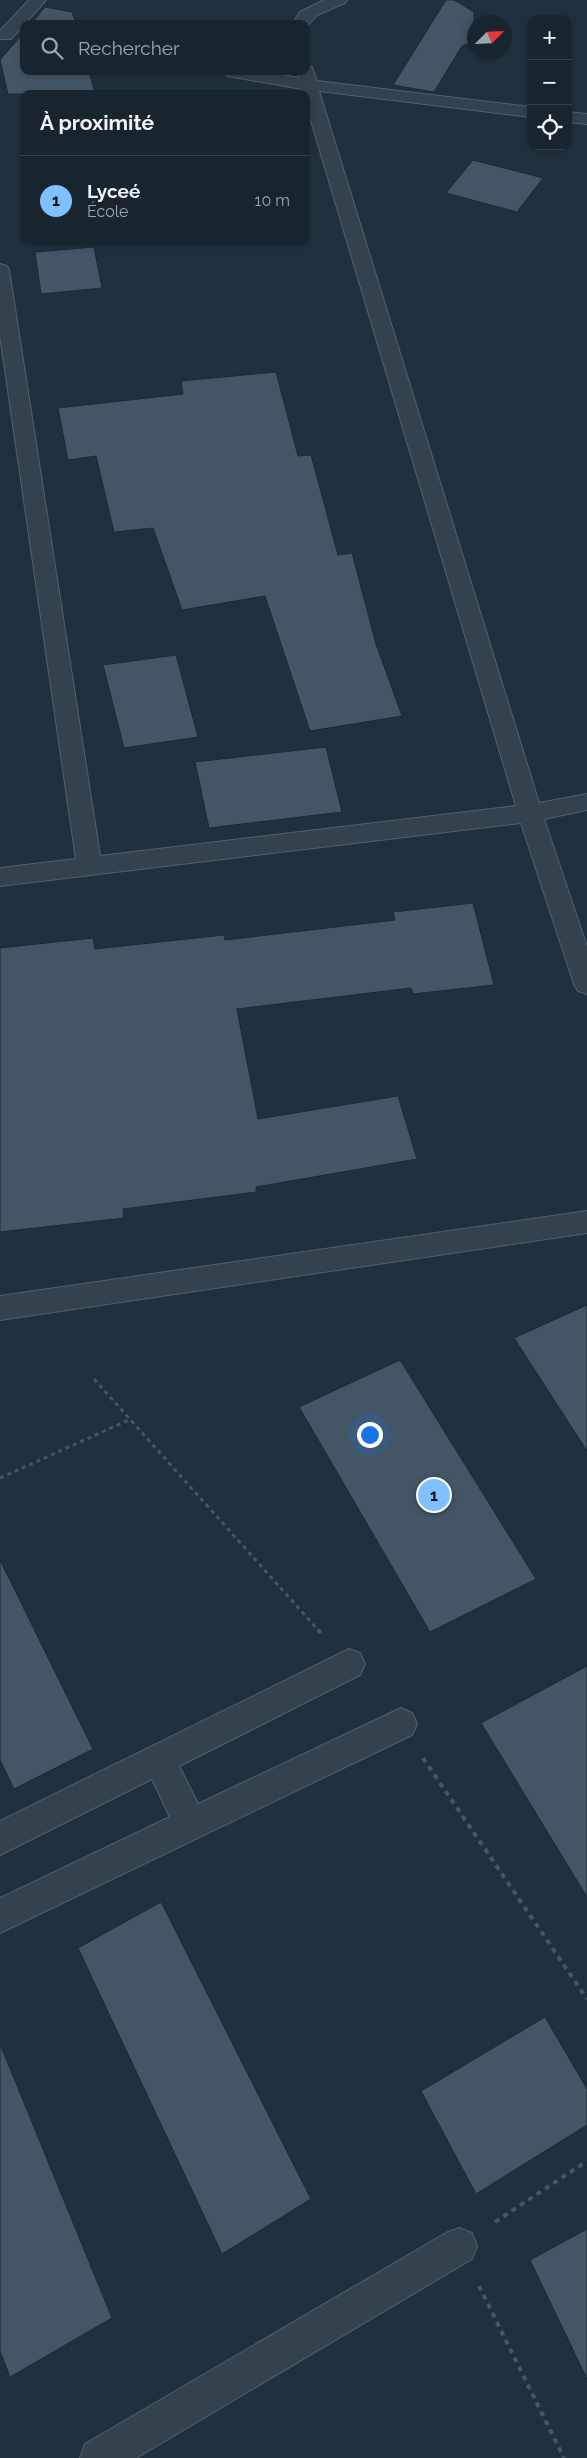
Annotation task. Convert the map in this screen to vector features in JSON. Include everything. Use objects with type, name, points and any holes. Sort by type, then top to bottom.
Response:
[{"type":"street","points":[[2,34],[38,0]]},
{"type":"street","points":[[301,20],[314,10],[339,0]]},
{"type":"street","points":[[2,34],[20,37]]},
{"type":"street","points":[[274,75],[308,78],[527,111]]},
{"type":"street","points":[[308,78],[530,813],[587,984]]},
{"type":"street","points":[[572,118],[587,120]]},
{"type":"street","points":[[0,270],[89,866]]},
{"type":"street","points":[[0,877],[530,813],[587,802]]},
{"type":"street","points":[[0,1308],[587,1222]]},
{"type":"street","points":[[0,1838],[349,1664]]},
{"type":"street","points":[[0,1916],[400,1724]]},
{"type":"street","points":[[159,1760],[191,1824]]},
{"type":"street","points":[[99,2458],[459,2246]]},
{"type":"path","points":[[0,1478],[131,1419]]},
{"type":"path","points":[[564,2458],[459,2246],[587,2161]]},
{"type":"building","points":[[446,0],[454,0],[474,12],[474,15],[467,15],[467,44],[462,46],[434,92],[393,85]]},
{"type":"building","points":[[45,7],[72,12],[75,20],[34,20]]},
{"type":"building","points":[[20,37],[20,75],[90,75],[94,90],[20,90],[20,94],[8,94],[0,60]]},
{"type":"building","points":[[473,160],[543,178],[517,212],[446,193]]},
{"type":"building","points":[[94,247],[102,288],[41,294],[35,252]]},
{"type":"building","points":[[276,372],[298,456],[311,455],[338,555],[352,553],[376,644],[402,716],[310,731],[265,596],[182,610],[153,528],[114,532],[96,456],[68,460],[58,408],[183,394],[181,381]]},
{"type":"building","points":[[176,655],[198,737],[124,748],[103,665]]},
{"type":"building","points":[[326,747],[342,812],[209,828],[195,762]]},
{"type":"building","points":[[473,903],[494,985],[413,994],[411,988],[237,1009],[258,1119],[398,1096],[417,1159],[256,1187],[256,1192],[123,1209],[124,1218],[0,1232],[0,948],[93,938],[95,949],[224,935],[225,940],[395,920],[393,912]]},
{"type":"building","points":[[587,1305],[587,1451],[514,1338]]},
{"type":"building","points":[[400,1360],[536,1579],[430,1632],[299,1407]]},
{"type":"building","points":[[0,1560],[93,1749],[14,1789],[0,1760]]},
{"type":"building","points":[[587,1666],[587,1897],[481,1723]]},
{"type":"building","points":[[161,1902],[311,2199],[222,2254],[78,1948]]},
{"type":"building","points":[[545,2017],[587,2089],[587,2125],[476,2194],[421,2091]]},
{"type":"building","points":[[0,2044],[112,2318],[10,2377],[0,2351]]},
{"type":"building","points":[[587,2229],[587,2379],[530,2260]]},
{"type":"place","name":"Lyceé","points":[[434,1495]]}]
